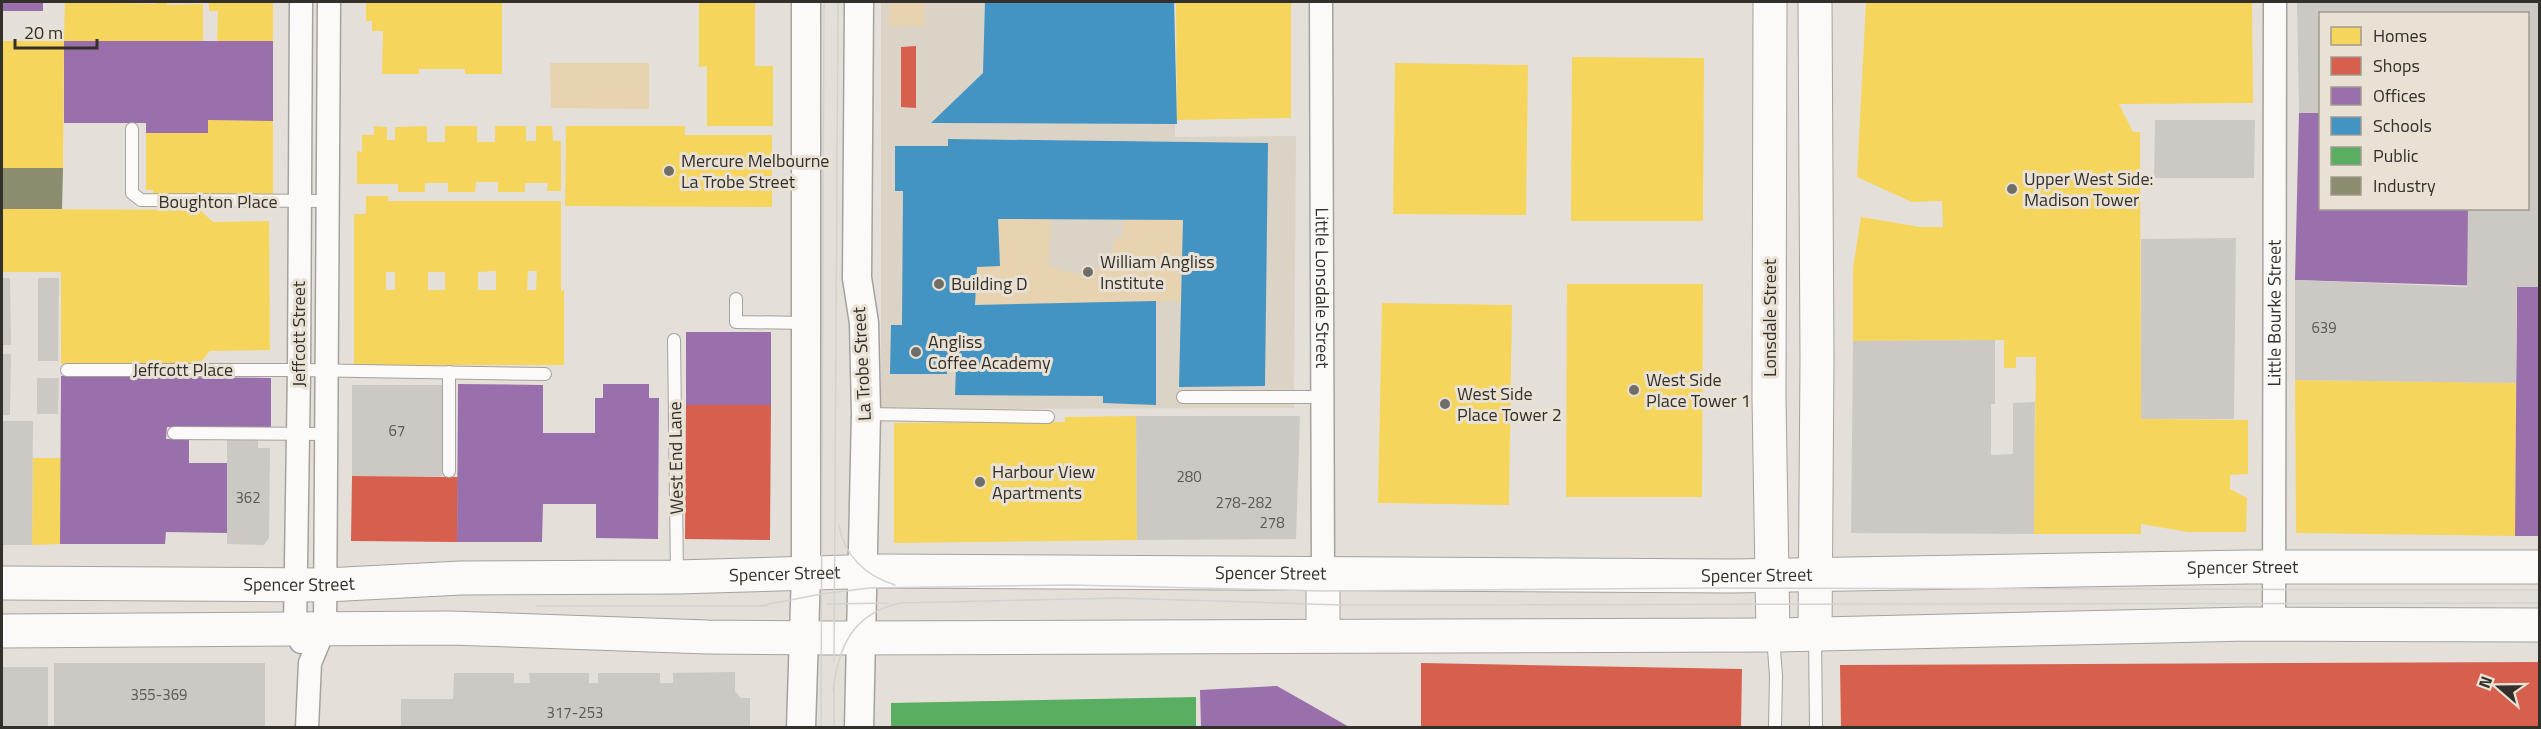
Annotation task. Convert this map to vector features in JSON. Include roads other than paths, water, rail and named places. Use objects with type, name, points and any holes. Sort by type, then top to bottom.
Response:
[{"type":"main road","name":"Lonsdale Street","points":[[1770,2],[1769,399],[1773,635]]},
{"type":"main road","points":[[1815,2],[1817,398],[1815,635]]},
{"type":"main road","points":[[1770,115],[1815,114]]},
{"type":"main road","points":[[1769,399],[1817,398]]},
{"type":"main road","name":"Spencer Street","points":[[2,583],[311,585],[461,578],[677,577],[806,573],[1772,576],[2274,567],[2540,567]]},
{"type":"main road","points":[[1323,574],[1323,636]]},
{"type":"main road","points":[[2,631],[310,627],[450,628],[685,636],[861,638],[1815,635],[2274,625],[2540,626]]},
{"type":"street","name":"Jeffcott Street","points":[[300,2],[298,434],[311,585],[310,627]]},
{"type":"street","name":"Jeffcott Street","points":[[307,728],[311,585],[326,434],[329,2]]},
{"type":"street","points":[[801,728],[806,573],[806,2]]},
{"type":"street","name":"La Trobe Street","points":[[859,2],[857,278],[864,323],[866,414],[859,728]]},
{"type":"street","name":"Little Lonsdale Street","points":[[1321,2],[1323,574]]},
{"type":"street","name":"Little Bourke Street","points":[[2274,625],[2275,2]]},
{"type":"lane","name":"Boughton Place","points":[[132,129],[132,193],[141,201],[327,201]]},
{"type":"lane","points":[[736,298],[736,322],[806,323]]},
{"type":"lane","name":"West End Lane","points":[[674,340],[677,577]]},
{"type":"lane","name":"Jeffcott Place","points":[[68,370],[326,370],[545,374]]},
{"type":"lane","points":[[449,372],[449,471]]},
{"type":"lane","points":[[1183,397],[1322,397]]},
{"type":"lane","points":[[866,414],[1048,417]]},
{"type":"lane","points":[[174,433],[326,434]]},
{"type":"lane","points":[[1773,635],[1776,676],[1775,728]]},
{"type":"lane","points":[[1815,635],[1816,728]]},
{"type":"tram line","points":[[821,728],[824,2]]},
{"type":"tram line","points":[[834,662],[838,2]]},
{"type":"tram line","points":[[839,525],[846,546],[858,563],[875,576],[895,585]]},
{"type":"tram line","points":[[760,606],[821,594],[869,588],[1071,585],[1323,591],[1709,588],[2540,590]]},
{"type":"tram line","points":[[833,692],[839,661],[850,635],[870,615],[900,603],[1117,598],[1341,605],[2540,603]]},
{"type":"tram line","points":[[827,604],[887,603]]},
{"type":"tram line","points":[[536,606],[767,606]]},
{"type":"tram line","points":[[834,686],[834,728]]},
{"type":"place","name":"Mercure Melbourne La Trobe Street","points":[[669,171]]},
{"type":"place","name":"Upper West Side: Madison Tower","points":[[2012,189]]},
{"type":"place","name":"William Angliss Institute","points":[[1088,272]]},
{"type":"place","name":"Building D","points":[[939,284]]},
{"type":"place","name":"Angliss Coffee Academy","points":[[916,352]]},
{"type":"place","name":"West Side Place Tower 1","points":[[1634,390]]},
{"type":"place","name":"West Side Place Tower 2","points":[[1445,404]]},
{"type":"place","name":"Harbour View Apartments","points":[[980,482]]}]
